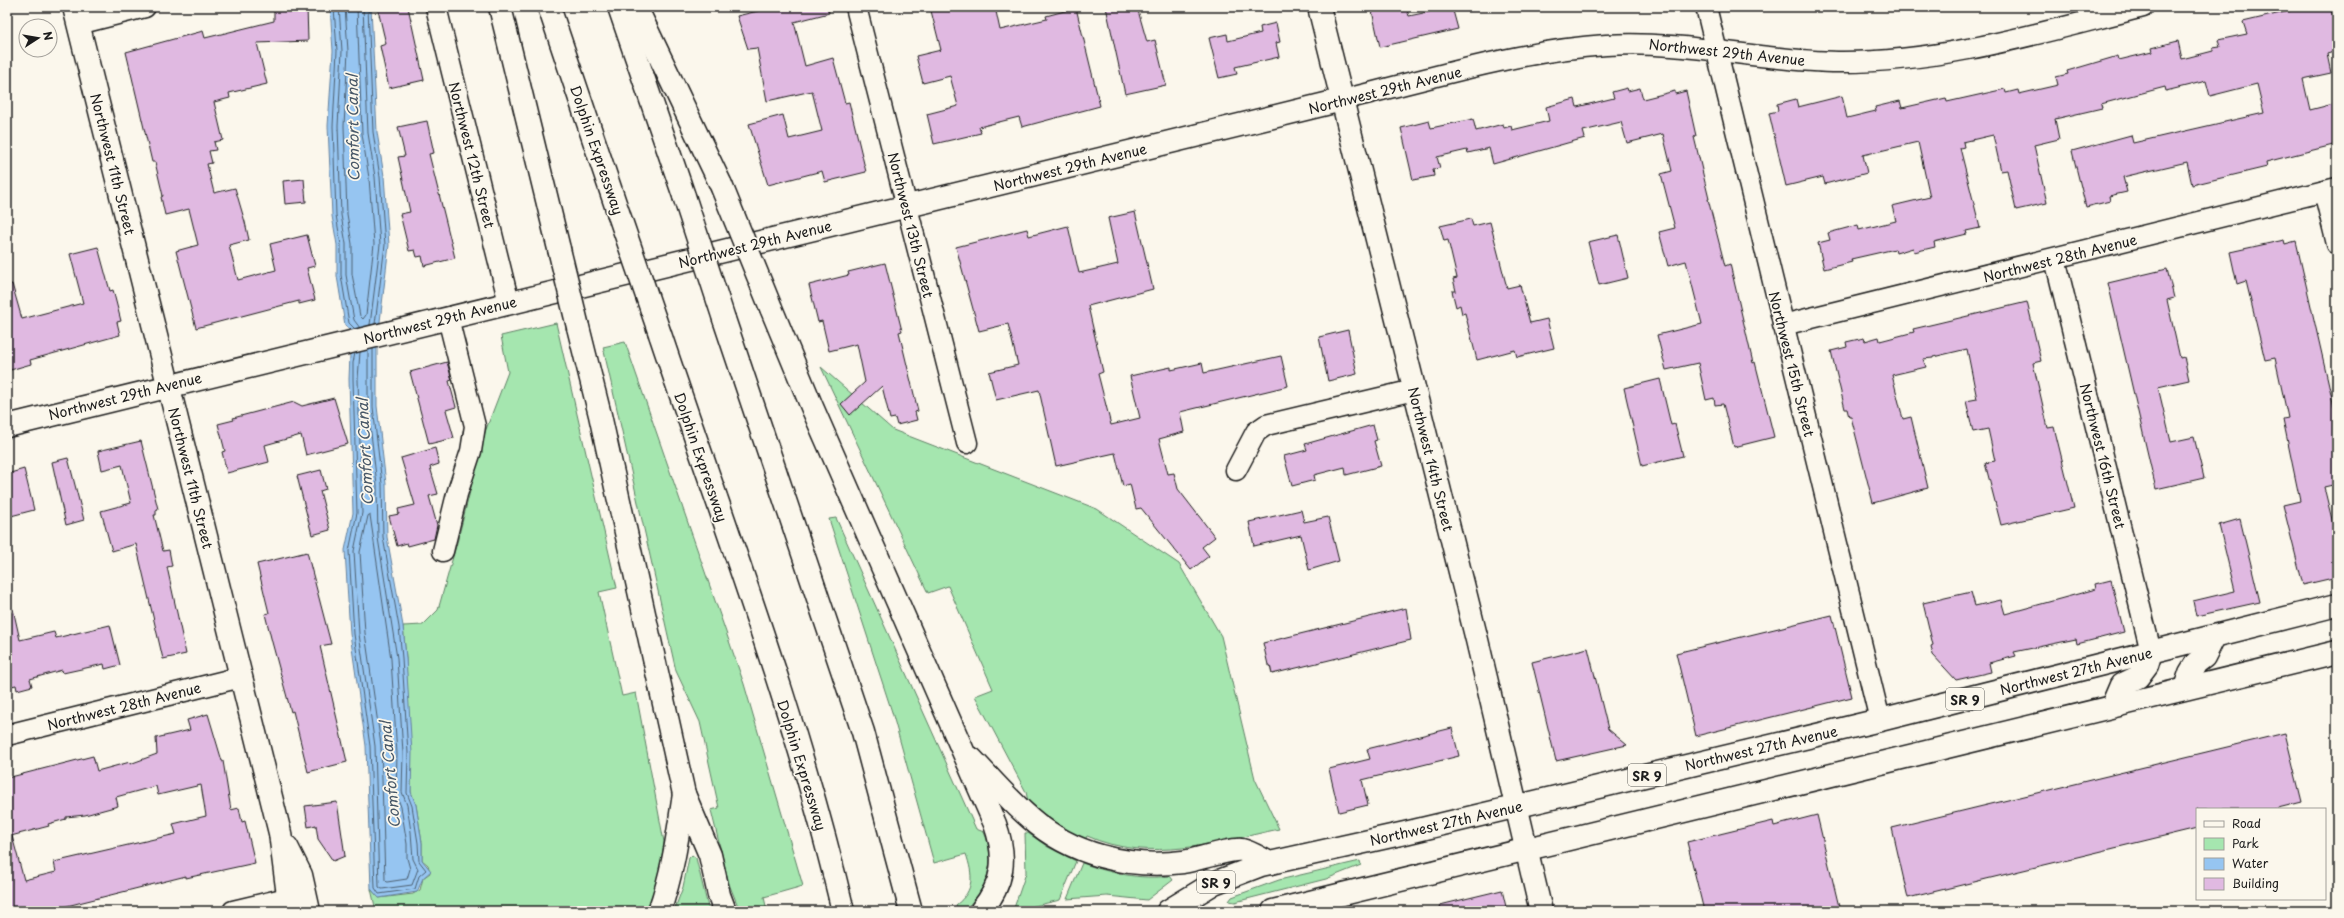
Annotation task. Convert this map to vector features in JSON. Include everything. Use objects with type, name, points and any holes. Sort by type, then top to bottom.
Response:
[{"type":"main road","points":[[500,7],[609,453],[684,794],[710,855],[719,895],[725,911]]},
{"type":"main road","name":"Dolphin Expressway","points":[[549,7],[803,763],[843,910]]},
{"type":"main road","points":[[619,7],[684,196],[863,732],[909,902]]},
{"type":"main road","points":[[636,7],[721,185],[772,308],[962,748],[1001,842],[1001,873],[996,888],[982,911]]},
{"type":"main road","name":"Northwest 14th Street","points":[[1319,7],[1517,806],[1541,911]]},
{"type":"main road","name":"Northwest 11th Street","points":[[76,15],[280,833],[289,904]]},
{"type":"main road","name":"Northwest 29th Avenue","points":[[7,426],[168,385],[386,334],[1342,100]]},
{"type":"main road","name":"Northwest 27th Avenue","points":[[1168,911],[1214,883],[1235,874],[1270,863],[1880,720],[2337,605]]},
{"type":"main road","points":[[2185,688],[2190,673],[2196,663],[2204,657],[2214,636]]},
{"type":"main road","points":[[2112,706],[2121,685],[2138,677],[2148,665],[2151,652]]},
{"type":"main road","points":[[1273,911],[2337,652]]},
{"type":"main road","points":[[962,748],[1029,818],[1048,832],[1084,851],[1124,861],[1149,864],[1183,862],[1241,850],[1270,863]]},
{"type":"main road","points":[[659,911],[667,889],[673,864],[684,794]]},
{"type":"main road","name":"Northwest 11th Street","points":[[280,833],[301,875],[309,911]]},
{"type":"street","points":[[76,15],[145,7]]},
{"type":"street","name":"Northwest 12th Street","points":[[436,7],[509,303]]},
{"type":"street","name":"Northwest 13th Street","points":[[856,7],[967,443]]},
{"type":"street","name":"Northwest 15th Street","points":[[1706,7],[1880,720]]},
{"type":"street","name":"Northwest 29th Avenue","points":[[1342,100],[1502,60],[1572,48],[1659,43],[1754,56],[1838,62],[1917,57],[1969,49],[2143,7]]},
{"type":"street","points":[[2330,190],[2337,244]]},
{"type":"street","name":"Northwest 28th Avenue","points":[[1783,325],[2330,190]]},
{"type":"street","name":"Northwest 16th Street","points":[[2055,259],[2151,652]]},
{"type":"street","points":[[443,551],[457,494],[471,451],[474,426],[448,318]]},
{"type":"street","points":[[1236,470],[1256,432],[1266,425],[1414,390]]},
{"type":"street","name":"Northwest 28th Avenue","points":[[7,735],[241,677]]},
{"type":"street","points":[[233,911],[289,904]]},
{"type":"green space","points":[[556,323],[617,588],[599,592],[622,696],[636,693],[664,842],[660,868],[650,902],[646,911],[376,911],[371,889],[379,898],[413,894],[420,890],[423,878],[430,873],[428,865],[422,860],[422,843],[416,805],[411,792],[406,658],[403,626],[423,625],[438,610],[458,539],[485,432],[508,372],[501,336]]},
{"type":"green space","points":[[625,342],[744,684],[803,886],[764,897],[767,911],[740,911],[729,884],[711,810],[719,808],[700,722],[676,671],[603,347]]},
{"type":"green space","points":[[821,367],[893,430],[1097,509],[1179,564],[1221,636],[1255,779],[1279,829],[1232,840],[1184,848],[1159,850],[1135,849],[1111,844],[1087,836],[1084,842],[1029,806],[1026,792],[975,696],[993,689],[948,586],[928,593]]},
{"type":"green space","points":[[836,518],[976,829],[984,832],[988,843],[990,854],[989,865],[984,885],[963,911],[958,911],[956,905],[967,894],[971,882],[970,869],[966,854],[934,863],[892,712],[829,519]]},
{"type":"green space","points":[[1025,833],[1028,833],[1048,847],[1076,861],[1060,900],[1013,911],[1026,873]]},
{"type":"green space","points":[[692,855],[696,858],[709,911],[674,911],[683,887],[689,858]]},
{"type":"green space","points":[[1360,861],[1361,865],[1326,879],[1235,902],[1229,901],[1232,897],[1279,880]]},
{"type":"green space","points":[[1082,863],[1125,875],[1148,877],[1170,876],[1173,880],[1147,900],[1107,896],[1067,899]]},
{"type":"water","name":"Comfort Canal","points":[[330,7],[371,7],[377,132],[384,176],[389,245],[377,347],[377,406],[386,484],[387,537],[403,626],[406,658],[412,753],[411,792],[416,805],[422,843],[422,860],[431,871],[423,878],[417,892],[379,898],[371,889],[366,746],[350,634],[345,550],[353,513],[349,379],[351,330],[345,325],[337,276],[337,245],[332,216],[328,126],[333,51]]},
{"type":"building","points":[[274,7],[307,7],[308,41],[257,43],[267,84],[229,93],[230,98],[214,102],[223,140],[214,142],[216,150],[209,151],[212,163],[207,164],[214,193],[235,188],[245,222],[249,240],[229,245],[238,280],[276,270],[270,244],[307,235],[315,266],[307,268],[315,300],[299,304],[299,301],[196,328],[176,251],[198,245],[189,209],[165,215],[161,197],[163,196],[155,162],[152,162],[126,52],[203,31],[205,38],[274,21]]},
{"type":"building","points":[[390,7],[408,7],[424,80],[389,88],[380,46],[386,44],[378,10]]},
{"type":"building","points":[[757,7],[828,7],[829,13],[794,22],[805,66],[833,58],[845,103],[849,102],[866,172],[825,182],[822,171],[768,185],[749,124],[783,115],[789,139],[822,131],[812,91],[767,101],[757,48],[748,49],[737,16],[758,11]]},
{"type":"building","points":[[930,7],[995,7],[1000,30],[1047,19],[1046,16],[1076,8],[1100,106],[1022,127],[1019,117],[979,127],[981,133],[934,144],[927,114],[958,106],[950,76],[923,83],[916,56],[941,50]]},
{"type":"building","points":[[1106,7],[1137,7],[1147,42],[1155,40],[1166,85],[1125,94]]},
{"type":"building","points":[[1389,7],[1406,7],[1409,16],[1452,7],[1458,29],[1380,47],[1372,11]]},
{"type":"building","points":[[2306,7],[2320,7],[2321,10],[2331,8],[2337,31],[2337,51],[2327,54],[2331,73],[2303,79],[2310,110],[2337,103],[2337,144],[2266,162],[2267,167],[2192,185],[2187,162],[2123,177],[2127,192],[2109,196],[2110,201],[2086,207],[2072,151],[2131,135],[2133,143],[2264,113],[2257,84],[2210,96],[2206,81],[2166,91],[2165,87],[2101,104],[2102,108],[2055,119],[2059,139],[2034,145],[2047,203],[2016,210],[2007,170],[2001,171],[1993,135],[1963,142],[1964,147],[1960,148],[1980,228],[1966,231],[1967,234],[1934,242],[1935,247],[1914,252],[1913,248],[1896,253],[1895,249],[1851,259],[1852,262],[1824,269],[1818,243],[1830,240],[1828,233],[1858,225],[1859,230],[1896,221],[1892,206],[1930,197],[1918,142],[1863,155],[1867,173],[1825,184],[1823,177],[1786,186],[1769,113],[1778,111],[1777,104],[1796,99],[1798,107],[1842,96],[1847,118],[1876,111],[1875,107],[1900,101],[1902,108],[1946,98],[1947,102],[2005,89],[2006,93],[2018,90],[2019,94],[2058,85],[2056,77],[2068,74],[2067,71],[2118,56],[2119,60],[2152,52],[2151,48],[2178,41],[2182,59],[2213,51],[2213,48],[2220,47],[2218,40],[2247,34],[2243,22]]},
{"type":"building","points":[[1276,23],[1280,42],[1276,43],[1279,57],[1235,67],[1237,74],[1219,78],[1209,38],[1227,34],[1228,41],[1261,33],[1260,27]]},
{"type":"building","points":[[1627,88],[1628,91],[1640,88],[1643,99],[1675,91],[1675,94],[1686,91],[1696,136],[1694,137],[1725,266],[1730,264],[1753,363],[1755,362],[1774,437],[1734,447],[1723,404],[1715,405],[1714,398],[1706,400],[1698,363],[1666,370],[1657,335],[1702,324],[1686,261],[1668,266],[1659,232],[1675,228],[1661,174],[1672,171],[1663,134],[1627,143],[1621,122],[1583,131],[1585,138],[1493,164],[1489,148],[1468,153],[1467,150],[1437,157],[1440,168],[1433,169],[1434,176],[1413,180],[1401,128],[1429,121],[1431,128],[1473,119],[1476,131],[1503,124],[1504,128],[1511,126],[1512,130],[1549,121],[1546,107],[1575,99],[1577,107],[1614,98],[1612,92]]},
{"type":"building","points":[[427,121],[434,153],[429,154],[455,258],[424,266],[422,256],[417,257],[415,250],[409,251],[400,214],[410,212],[398,157],[405,156],[398,127]]},
{"type":"building","points":[[304,179],[306,202],[285,204],[283,181]]},
{"type":"building","points":[[1135,212],[1153,289],[1088,306],[1103,372],[1098,374],[1111,425],[1140,418],[1130,376],[1171,367],[1171,370],[1202,363],[1204,373],[1281,356],[1288,386],[1180,412],[1184,432],[1159,439],[1168,474],[1174,473],[1178,489],[1215,537],[1202,547],[1209,556],[1191,570],[1141,508],[1136,509],[1130,484],[1123,486],[1115,453],[1056,466],[1039,390],[996,400],[989,372],[1018,365],[1008,324],[979,331],[956,247],[1027,229],[1029,236],[1068,226],[1079,273],[1118,264],[1108,218]]},
{"type":"building","points":[[1471,219],[1473,226],[1490,222],[1507,288],[1520,285],[1530,323],[1547,319],[1554,348],[1517,357],[1515,350],[1477,360],[1465,313],[1462,314],[1460,305],[1456,307],[1452,291],[1456,291],[1453,279],[1457,278],[1448,240],[1444,241],[1440,226]]},
{"type":"building","points":[[1618,235],[1628,278],[1599,285],[1588,242]]},
{"type":"building","points":[[2284,240],[2285,244],[2296,241],[2334,407],[2337,406],[2337,484],[2324,487],[2337,540],[2337,577],[2303,585],[2283,505],[2300,501],[2283,419],[2288,418],[2275,358],[2265,360],[2246,281],[2237,284],[2230,252]]},
{"type":"building","points":[[98,247],[110,291],[113,290],[121,321],[117,322],[120,335],[30,360],[31,364],[7,371],[7,285],[12,284],[22,319],[83,303],[70,254]]},
{"type":"building","points":[[885,263],[902,331],[899,332],[918,411],[915,412],[917,420],[897,425],[895,418],[890,419],[882,386],[850,415],[841,404],[865,382],[857,344],[829,351],[822,321],[818,322],[809,285],[849,275],[848,272]]},
{"type":"building","points":[[2167,269],[2174,298],[2167,300],[2180,358],[2184,357],[2189,380],[2158,387],[2171,442],[2194,437],[2204,478],[2156,489],[2108,283]]},
{"type":"building","points":[[2027,302],[2041,361],[2033,363],[2048,428],[2054,427],[2074,508],[2001,525],[1985,463],[1995,461],[1988,429],[1973,432],[1966,401],[1977,399],[1967,349],[1933,358],[1923,359],[1926,367],[1892,375],[1903,419],[1911,417],[1928,488],[1873,503],[1851,417],[1849,417],[1847,409],[1845,409],[1831,351],[1847,347],[1846,342],[1864,338],[1865,341],[1879,337],[1880,341],[1914,332],[1913,329]]},
{"type":"building","points":[[1348,330],[1357,374],[1328,381],[1319,337]]},
{"type":"building","points":[[447,362],[452,380],[449,381],[456,407],[446,410],[454,438],[429,444],[410,372]]},
{"type":"building","points":[[1660,379],[1671,425],[1675,424],[1683,456],[1642,466],[1624,388]]},
{"type":"building","points":[[334,398],[348,444],[306,455],[301,435],[265,445],[269,462],[227,473],[222,452],[225,451],[218,424],[234,420],[233,418],[294,402],[302,406]]},
{"type":"building","points":[[1373,425],[1377,440],[1374,441],[1381,466],[1346,475],[1345,467],[1314,475],[1315,480],[1292,486],[1284,456],[1307,450],[1305,444]]},
{"type":"building","points":[[141,441],[158,509],[156,510],[156,515],[154,515],[163,551],[169,550],[172,566],[167,567],[186,654],[163,659],[136,544],[112,551],[101,511],[131,503],[122,465],[102,470],[98,451]]},
{"type":"building","points":[[435,448],[439,464],[430,467],[438,494],[429,496],[437,525],[434,539],[408,546],[407,543],[397,546],[389,516],[399,514],[398,509],[415,505],[401,458]]},
{"type":"building","points":[[68,458],[84,520],[66,525],[52,462]]},
{"type":"building","points":[[24,469],[34,510],[7,517],[7,474]]},
{"type":"building","points":[[321,470],[326,489],[320,491],[330,530],[312,535],[297,476]]},
{"type":"building","points":[[1301,510],[1304,522],[1328,517],[1339,561],[1309,570],[1301,535],[1254,546],[1249,522]]},
{"type":"building","points":[[2240,519],[2260,602],[2196,616],[2193,601],[2235,591],[2219,525]]},
{"type":"building","points":[[307,552],[331,644],[320,646],[347,762],[308,772],[293,711],[291,712],[265,614],[269,613],[257,564]]},
{"type":"building","points":[[2111,580],[2124,632],[2077,644],[2076,639],[2014,652],[2016,656],[1989,663],[1991,672],[1956,680],[1933,655],[1931,646],[1933,645],[1923,603],[1971,592],[1975,606],[2001,600],[2005,614],[2096,589],[2095,584]]},
{"type":"building","points":[[1406,608],[1411,640],[1272,674],[1270,665],[1268,665],[1263,643]]},
{"type":"building","points":[[13,609],[20,640],[54,632],[56,638],[110,625],[120,665],[105,669],[104,664],[63,673],[62,670],[30,679],[32,686],[17,690],[16,685],[7,687],[7,610]]},
{"type":"building","points":[[1832,615],[1852,697],[1696,736],[1676,653]]},
{"type":"building","points":[[1588,648],[1608,729],[1627,745],[1556,761],[1532,662]]},
{"type":"building","points":[[208,714],[223,761],[231,810],[239,808],[242,822],[245,821],[255,863],[186,878],[186,876],[47,911],[7,911],[7,778],[93,756],[97,771],[130,762],[130,764],[157,754],[156,738],[190,730],[187,720]],"holes":[[[201,785],[206,816],[173,824],[176,834],[54,862],[56,872],[24,880],[12,836],[7,837],[49,826],[48,824],[66,819],[66,817],[85,815],[118,806],[116,797],[156,786],[158,795]]]},
{"type":"building","points":[[1452,728],[1459,756],[1362,780],[1368,805],[1339,812],[1329,769],[1370,759],[1367,749]]},
{"type":"building","points":[[2285,733],[2302,802],[2278,808],[2196,808],[2196,828],[1908,898],[1892,828]]},
{"type":"building","points":[[337,802],[345,856],[333,861],[318,839],[316,825],[308,827],[305,806]]},
{"type":"building","points":[[1817,815],[1840,911],[1704,911],[1687,842],[1773,821],[1774,826]]},
{"type":"building","points":[[1502,890],[1507,911],[1441,911],[1440,905]]}]
